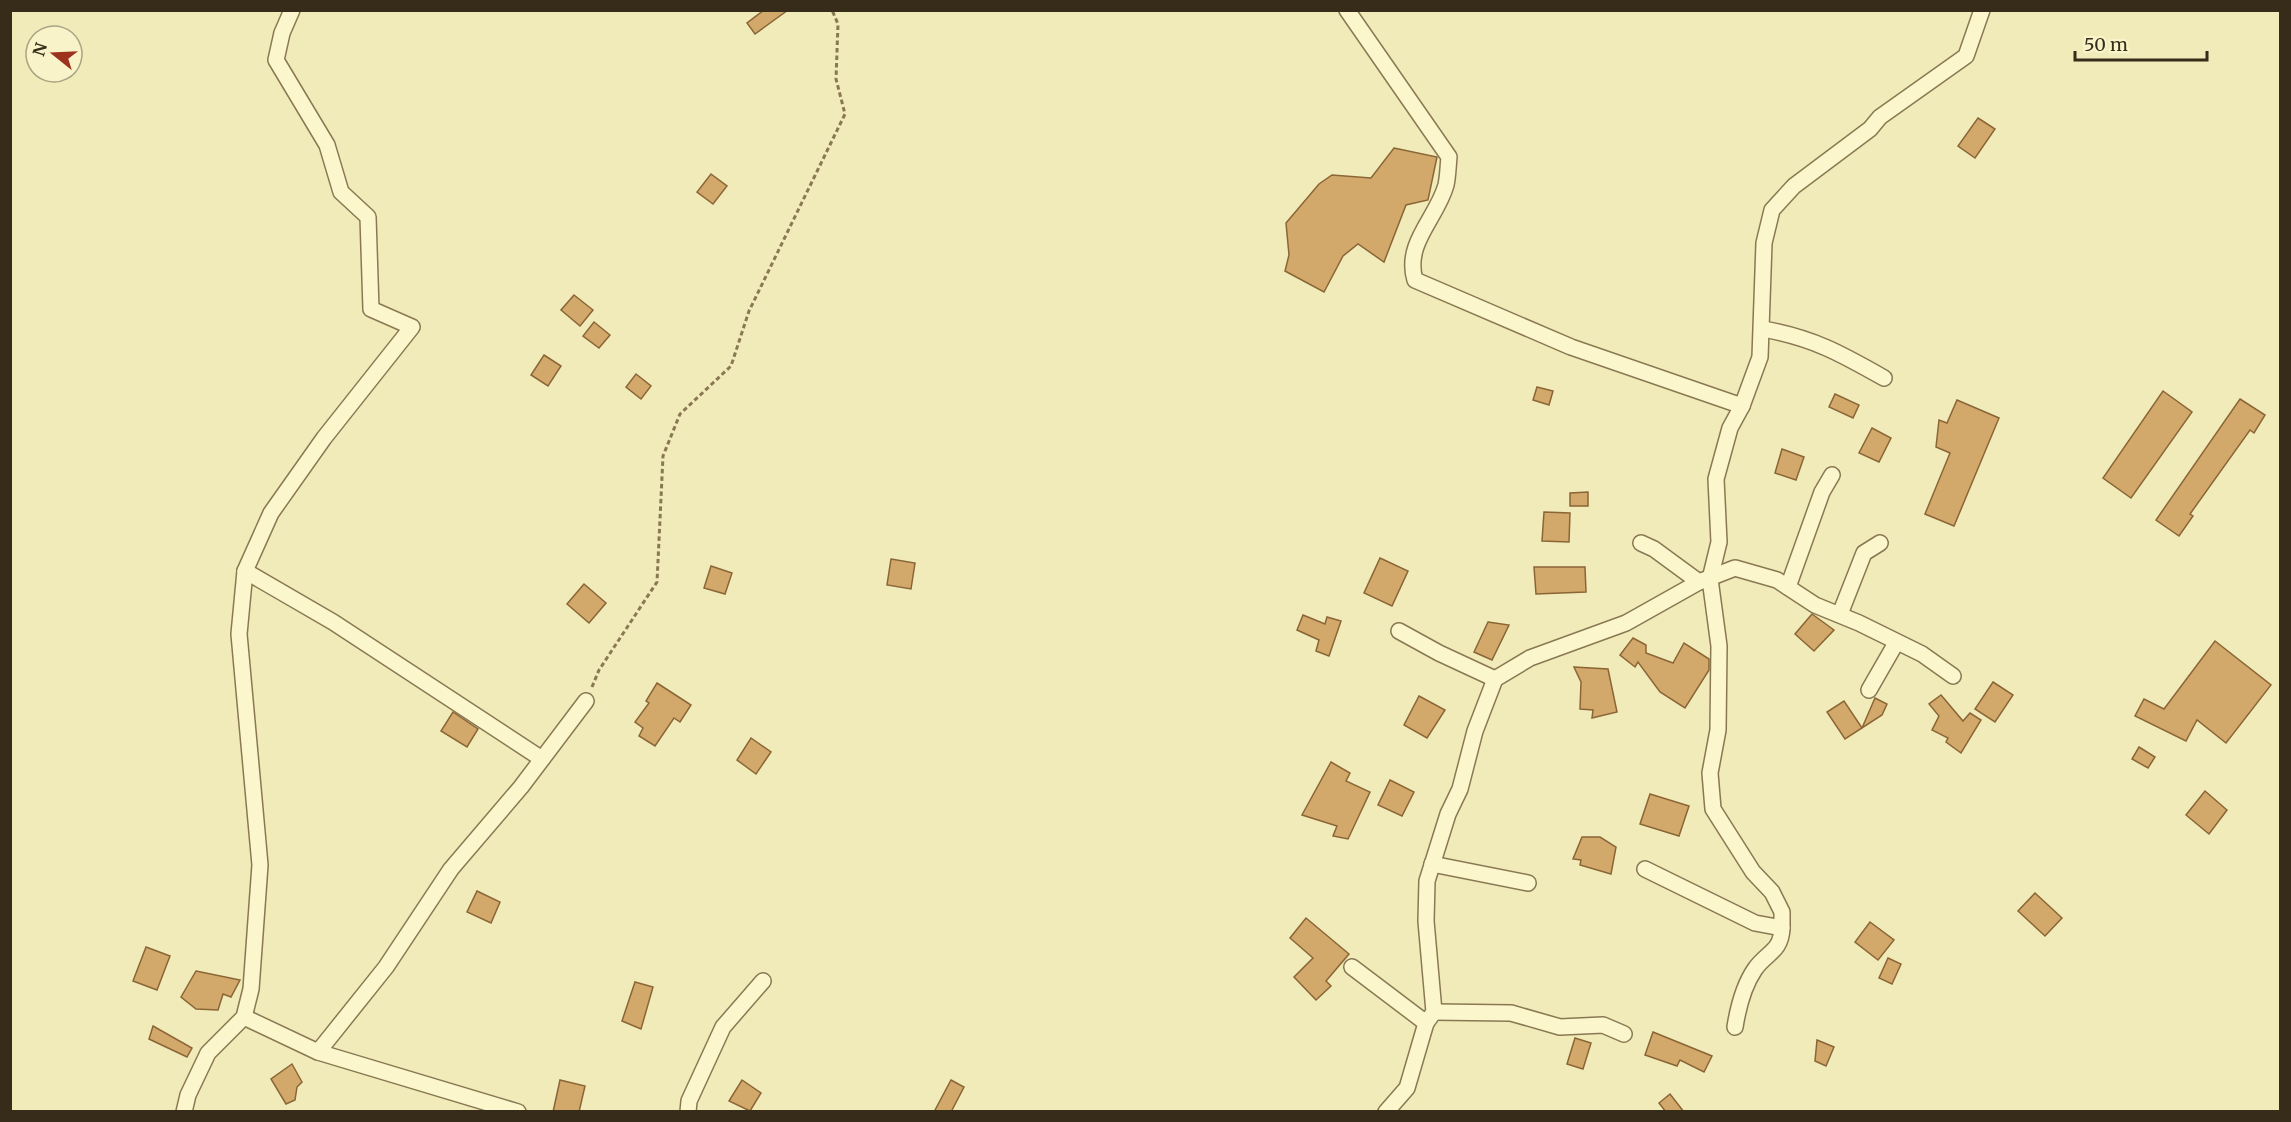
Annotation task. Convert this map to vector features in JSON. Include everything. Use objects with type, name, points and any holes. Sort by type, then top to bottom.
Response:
[{"type":"street","points":[[184,1112],[188,1095],[208,1053],[244,1017],[251,988],[260,865],[239,634],[245,571],[271,513],[324,438],[412,327],[371,309],[368,217],[341,192],[327,145],[276,60],[282,33],[292,10]]},
{"type":"street","points":[[1347,10],[1449,157],[1446,186],[1422,229],[1410,265],[1415,280],[1571,347],[1742,406]]},
{"type":"street","points":[[1735,1027],[1739,1006],[1755,969],[1782,940],[1782,912],[1772,892],[1753,872],[1713,809],[1710,773],[1718,730],[1719,646],[1704,580],[1719,542],[1716,479],[1730,428],[1742,406],[1760,357],[1763,329],[1764,243],[1772,210],[1794,186],[1870,129],[1880,117],[1966,56],[1982,10]]},
{"type":"street","points":[[1763,329],[1797,335],[1831,347],[1884,378]]},
{"type":"street","points":[[1788,586],[1822,492],[1832,475]]},
{"type":"street","points":[[1641,543],[1704,580]]},
{"type":"street","points":[[1840,614],[1864,553],[1880,543]]},
{"type":"street","points":[[1386,1112],[1407,1088],[1430,1017],[1426,921],[1427,881],[1448,814],[1460,789],[1475,731],[1495,679],[1530,658],[1626,623],[1704,580],[1735,568],[1777,579],[1815,605],[1840,614],[1922,654],[1953,676]]},
{"type":"street","points":[[245,571],[333,622],[542,759]]},
{"type":"street","points":[[1399,631],[1495,679]]},
{"type":"street","points":[[1869,690],[1896,643]]},
{"type":"street","points":[[318,1052],[386,967],[452,869],[542,759],[586,700]]},
{"type":"street","points":[[1432,864],[1528,883]]},
{"type":"street","points":[[1645,870],[1755,923],[1782,928]]},
{"type":"street","points":[[1352,967],[1430,1017],[1511,1013],[1560,1027],[1603,1025],[1624,1034]]},
{"type":"street","points":[[688,1112],[689,1101],[723,1027],[763,981]]},
{"type":"street","points":[[244,1017],[318,1052],[518,1112]]},
{"type":"path","points":[[586,700],[599,670],[657,582],[663,456],[680,414],[731,366],[749,310],[845,114],[836,79],[838,24],[832,10]]},
{"type":"building","points":[[764,10],[788,10],[755,34],[747,23]]},
{"type":"building","points":[[1978,118],[1995,129],[1975,158],[1958,146]]},
{"type":"building","points":[[1394,148],[1437,157],[1428,200],[1406,205],[1384,262],[1358,244],[1343,256],[1324,292],[1285,271],[1289,255],[1286,223],[1319,184],[1332,175],[1371,178]]},
{"type":"building","points":[[711,174],[727,186],[713,204],[697,192]]},
{"type":"building","points":[[574,295],[593,310],[580,326],[561,310]]},
{"type":"building","points":[[594,322],[610,335],[599,348],[583,336]]},
{"type":"building","points":[[544,355],[561,366],[548,386],[531,375]]},
{"type":"building","points":[[636,374],[651,386],[641,399],[626,387]]},
{"type":"building","points":[[1537,387],[1553,391],[1549,405],[1533,400]]},
{"type":"building","points":[[2163,391],[2192,412],[2131,498],[2103,478]]},
{"type":"building","points":[[1835,394],[1859,405],[1853,418],[1829,407]]},
{"type":"building","points":[[2240,399],[2265,415],[2254,433],[2250,430],[2190,514],[2193,516],[2179,536],[2156,520]]},
{"type":"building","points":[[1957,400],[1999,418],[1954,526],[1925,514],[1950,453],[1936,447],[1939,420],[1947,423]]},
{"type":"building","points":[[1872,428],[1891,438],[1879,462],[1859,453]]},
{"type":"building","points":[[1782,449],[1804,457],[1796,480],[1775,473]]},
{"type":"building","points":[[1588,492],[1588,506],[1570,506],[1570,493]]},
{"type":"building","points":[[1544,512],[1570,513],[1569,542],[1542,541]]},
{"type":"building","points":[[1380,558],[1408,571],[1392,606],[1364,593]]},
{"type":"building","points":[[891,559],[915,563],[911,589],[887,585]]},
{"type":"building","points":[[711,566],[732,573],[725,594],[704,588]]},
{"type":"building","points":[[1534,567],[1585,567],[1586,592],[1536,594]]},
{"type":"building","points":[[584,584],[606,603],[589,623],[567,604]]},
{"type":"building","points":[[1812,614],[1834,630],[1814,651],[1795,634]]},
{"type":"building","points":[[1303,615],[1325,624],[1327,617],[1341,621],[1329,656],[1316,651],[1319,640],[1297,630]]},
{"type":"building","points":[[1488,622],[1509,625],[1492,660],[1474,652]]},
{"type":"building","points":[[1633,638],[1646,645],[1646,653],[1673,663],[1684,643],[1709,659],[1709,670],[1685,708],[1660,692],[1638,662],[1635,667],[1620,655]]},
{"type":"building","points":[[2215,641],[2271,685],[2226,743],[2197,720],[2186,741],[2135,716],[2144,699],[2164,709]]},
{"type":"building","points":[[1574,667],[1608,669],[1617,712],[1592,718],[1593,710],[1580,709],[1581,682]]},
{"type":"building","points":[[1993,682],[2013,695],[1995,722],[1975,709]]},
{"type":"building","points":[[657,683],[691,705],[680,722],[674,718],[655,746],[639,736],[643,728],[635,722],[649,703],[646,701]]},
{"type":"building","points":[[1941,695],[1963,721],[1970,713],[1981,720],[1961,753],[1946,742],[1948,738],[1932,730],[1939,716],[1929,704]]},
{"type":"building","points":[[1419,696],[1445,710],[1427,738],[1404,725]]},
{"type":"building","points":[[1875,698],[1887,704],[1882,715],[1862,728]]},
{"type":"building","points":[[1844,701],[1862,728],[1845,739],[1827,712]]},
{"type":"building","points":[[453,712],[478,729],[467,747],[441,731]]},
{"type":"building","points":[[751,738],[771,752],[756,774],[737,760]]},
{"type":"building","points":[[2139,747],[2155,757],[2148,768],[2132,759]]},
{"type":"building","points":[[1331,762],[1350,773],[1346,781],[1370,792],[1348,839],[1333,836],[1337,826],[1302,815]]},
{"type":"building","points":[[1390,780],[1414,792],[1402,816],[1378,805]]},
{"type":"building","points":[[2205,791],[2227,810],[2209,834],[2186,815]]},
{"type":"building","points":[[1650,794],[1689,806],[1679,836],[1640,824]]},
{"type":"building","points":[[1582,837],[1600,837],[1616,847],[1611,874],[1580,865],[1581,860],[1573,859]]},
{"type":"building","points":[[477,891],[500,902],[491,923],[467,912]]},
{"type":"building","points":[[2035,893],[2062,918],[2045,936],[2018,911]]},
{"type":"building","points":[[1306,918],[1349,954],[1326,981],[1331,986],[1316,1000],[1294,977],[1313,958],[1290,938]]},
{"type":"building","points":[[1870,922],[1894,940],[1878,960],[1855,942]]},
{"type":"building","points":[[146,947],[170,956],[157,990],[133,981]]},
{"type":"building","points":[[1888,958],[1901,964],[1892,984],[1879,978]]},
{"type":"building","points":[[196,971],[240,980],[231,997],[223,994],[218,1010],[196,1009],[181,997]]},
{"type":"building","points":[[635,982],[653,987],[641,1029],[622,1021]]},
{"type":"building","points":[[153,1026],[192,1048],[187,1057],[149,1039]]},
{"type":"building","points":[[1653,1032],[1712,1056],[1704,1072],[1680,1060],[1677,1066],[1645,1055]]},
{"type":"building","points":[[1575,1038],[1591,1043],[1583,1069],[1567,1064]]},
{"type":"building","points":[[1817,1040],[1834,1047],[1826,1066],[1815,1061]]},
{"type":"building","points":[[292,1064],[302,1082],[297,1087],[295,1100],[286,1104],[271,1079]]},
{"type":"building","points":[[560,1080],[585,1086],[579,1112],[553,1112]]},
{"type":"building","points":[[742,1080],[761,1093],[750,1111],[729,1101]]},
{"type":"building","points":[[951,1080],[964,1087],[951,1112],[934,1112]]},
{"type":"building","points":[[1670,1094],[1684,1112],[1666,1112],[1659,1103]]}]
